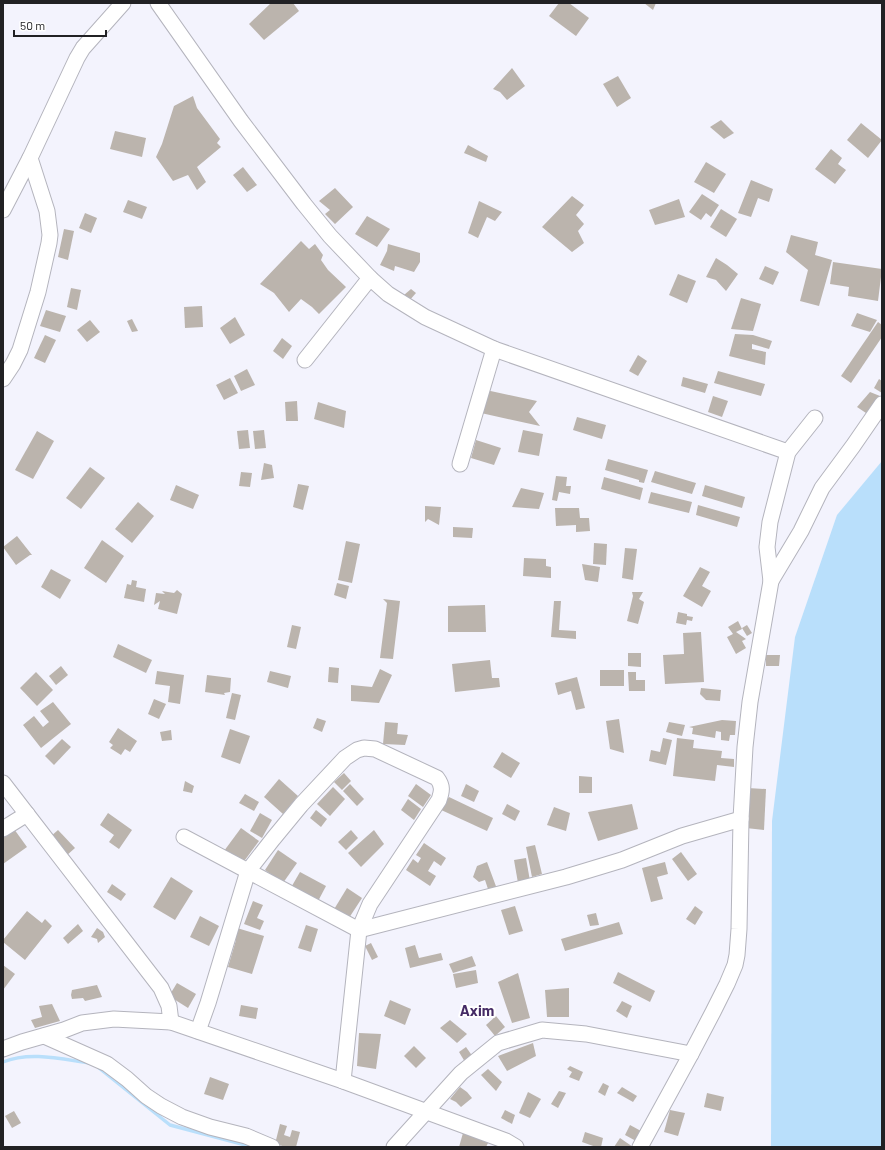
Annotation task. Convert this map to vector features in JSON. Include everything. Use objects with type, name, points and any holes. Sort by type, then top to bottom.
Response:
[{"type":"street","points":[[3,210],[30,158],[77,58],[83,48],[122,3]]},
{"type":"street","points":[[158,3],[241,121],[304,204],[330,236],[370,278],[388,294],[425,317],[494,349],[788,452]]},
{"type":"street","points":[[3,378],[13,364],[20,350],[38,292],[49,244],[50,235],[47,211],[30,158]]},
{"type":"street","points":[[305,360],[370,278]]},
{"type":"street","points":[[460,464],[494,349]]},
{"type":"street","points":[[771,581],[801,531],[822,488],[854,446],[882,404]]},
{"type":"street","points":[[640,1147],[691,1054],[727,984],[737,955],[739,929],[741,819],[745,747],[750,702],[771,581],[767,547],[770,522],[788,452],[815,418]]},
{"type":"street","points":[[198,1031],[248,872],[301,805],[345,758],[357,750],[364,748],[375,748],[437,778],[443,789],[439,800],[370,904],[359,930],[343,1081]]},
{"type":"street","points":[[3,783],[161,988],[169,1006],[171,1022]]},
{"type":"street","points":[[3,829],[27,814]]},
{"type":"street","points":[[184,837],[359,930],[566,877],[622,860],[682,836],[741,819]]},
{"type":"street","points":[[3,1049],[82,1023],[114,1019],[171,1022],[343,1081],[506,1141],[516,1147]]},
{"type":"street","points":[[394,1147],[461,1073],[498,1043],[542,1030],[586,1034],[691,1054]]},
{"type":"street","points":[[44,1036],[107,1064],[160,1106],[182,1117],[210,1127],[246,1136],[272,1147]]},
{"type":"water","points":[[882,461],[882,1147],[771,1147],[772,821],[795,637],[837,515]]},
{"type":"building","points":[[271,3],[293,3],[299,11],[264,40],[249,24]]},
{"type":"building","points":[[559,3],[569,3],[589,18],[576,36],[549,16]]},
{"type":"building","points":[[644,3],[656,3],[653,10]]},
{"type":"building","points":[[512,68],[525,86],[507,100],[500,92],[493,89]]},
{"type":"building","points":[[618,76],[631,98],[617,107],[603,84]]},
{"type":"building","points":[[193,96],[197,108],[220,139],[217,143],[221,147],[197,167],[206,182],[197,190],[188,175],[173,181],[156,157],[162,144],[174,106]]},
{"type":"building","points":[[721,120],[734,133],[724,139],[710,127]]},
{"type":"building","points":[[861,123],[882,140],[868,158],[847,140]]},
{"type":"building","points":[[115,131],[146,138],[142,157],[110,149]]},
{"type":"building","points":[[468,145],[488,156],[486,162],[464,153]]},
{"type":"building","points":[[831,149],[842,158],[838,164],[846,170],[835,184],[815,169]]},
{"type":"building","points":[[706,162],[726,174],[714,193],[694,182]]},
{"type":"building","points":[[243,167],[257,185],[247,192],[233,175]]},
{"type":"building","points":[[751,180],[773,189],[769,202],[758,198],[751,217],[738,213]]},
{"type":"building","points":[[335,188],[353,207],[335,224],[325,214],[330,210],[319,201]]},
{"type":"building","points":[[702,194],[719,205],[711,217],[706,213],[701,220],[689,212]]},
{"type":"building","points":[[572,196],[584,205],[576,215],[584,224],[578,231],[584,243],[572,252],[542,227]]},
{"type":"building","points":[[679,199],[685,217],[655,225],[649,210]]},
{"type":"building","points":[[128,200],[147,207],[142,219],[123,212]]},
{"type":"building","points":[[479,201],[502,212],[495,221],[487,217],[478,238],[468,233]]},
{"type":"building","points":[[721,209],[737,219],[726,237],[710,227]]},
{"type":"building","points":[[85,213],[97,218],[91,233],[79,228]]},
{"type":"building","points":[[367,216],[390,229],[377,247],[355,234]]},
{"type":"building","points":[[64,229],[74,231],[68,260],[58,257]]},
{"type":"building","points":[[791,235],[818,242],[815,255],[832,260],[819,306],[800,301],[808,270],[786,252]]},
{"type":"building","points":[[301,241],[309,249],[315,244],[323,255],[321,260],[328,270],[346,287],[319,314],[301,299],[289,312],[274,293],[260,284]]},
{"type":"building","points":[[388,244],[420,253],[420,262],[414,272],[395,266],[394,271],[380,265],[387,251]]},
{"type":"building","points":[[716,258],[738,274],[726,291],[716,280],[706,277]]},
{"type":"building","points":[[833,262],[882,269],[878,301],[848,296],[849,287],[830,284]]},
{"type":"building","points":[[765,266],[779,272],[773,285],[759,279]]},
{"type":"building","points":[[678,274],[696,281],[687,303],[669,295]]},
{"type":"building","points":[[71,288],[81,290],[77,310],[67,307]]},
{"type":"building","points":[[411,289],[416,293],[409,301],[404,295]]},
{"type":"building","points":[[741,298],[761,304],[753,331],[731,329]]},
{"type":"building","points":[[202,306],[203,327],[185,328],[184,307]]},
{"type":"building","points":[[46,310],[66,316],[60,332],[40,326]]},
{"type":"building","points":[[857,313],[877,320],[870,332],[851,326]]},
{"type":"building","points":[[235,317],[245,335],[230,344],[220,328]]},
{"type":"building","points":[[132,319],[138,331],[132,332],[127,321]]},
{"type":"building","points":[[90,320],[100,332],[87,342],[77,330]]},
{"type":"building","points":[[878,322],[882,325],[882,337],[851,383],[841,376]]},
{"type":"building","points":[[735,334],[753,335],[772,341],[769,349],[752,344],[752,349],[766,352],[765,365],[729,356]]},
{"type":"building","points":[[45,335],[56,340],[45,363],[34,358]]},
{"type":"building","points":[[282,338],[292,346],[283,359],[273,351]]},
{"type":"building","points":[[638,355],[647,361],[638,376],[629,371]]},
{"type":"building","points":[[247,369],[255,385],[241,391],[234,376]]},
{"type":"building","points":[[718,371],[765,384],[761,396],[714,383]]},
{"type":"building","points":[[683,377],[708,384],[705,393],[681,386]]},
{"type":"building","points":[[230,378],[238,393],[224,400],[216,385]]},
{"type":"building","points":[[879,379],[882,381],[882,393],[874,388]]},
{"type":"building","points":[[486,390],[537,401],[529,412],[540,426],[481,413]]},
{"type":"building","points":[[870,392],[880,396],[866,413],[857,407]]},
{"type":"building","points":[[713,396],[728,401],[722,417],[708,412]]},
{"type":"building","points":[[297,401],[298,421],[286,421],[285,402]]},
{"type":"building","points":[[318,402],[346,411],[344,428],[314,419]]},
{"type":"building","points":[[577,417],[606,425],[602,439],[573,430]]},
{"type":"building","points":[[248,430],[250,448],[239,449],[237,431]]},
{"type":"building","points":[[264,430],[266,448],[255,449],[253,431]]},
{"type":"building","points":[[523,430],[543,434],[539,456],[518,452]]},
{"type":"building","points":[[37,431],[54,441],[33,479],[15,470]]},
{"type":"building","points":[[476,440],[501,448],[494,465],[471,458]]},
{"type":"building","points":[[608,459],[648,470],[644,483],[639,482],[639,480],[605,470]]},
{"type":"building","points":[[264,463],[272,465],[274,478],[261,480]]},
{"type":"building","points":[[90,467],[105,478],[81,509],[66,498]]},
{"type":"building","points":[[655,471],[696,483],[692,494],[651,482]]},
{"type":"building","points":[[241,472],[252,473],[250,487],[239,486]]},
{"type":"building","points":[[556,476],[567,477],[566,486],[571,486],[570,494],[559,492],[557,501],[552,500]]},
{"type":"building","points":[[604,477],[643,488],[640,500],[601,489]]},
{"type":"building","points":[[298,484],[309,486],[303,510],[293,507]]},
{"type":"building","points":[[176,485],[199,495],[193,509],[170,500]]},
{"type":"building","points":[[705,485],[745,497],[742,508],[702,496]]},
{"type":"building","points":[[521,488],[544,493],[539,509],[512,507]]},
{"type":"building","points":[[651,492],[692,502],[689,513],[648,503]]},
{"type":"building","points":[[138,502],[154,516],[132,543],[115,529]]},
{"type":"building","points":[[698,505],[740,517],[737,527],[696,515]]},
{"type":"building","points":[[425,506],[441,507],[439,525],[428,519],[425,522]]},
{"type":"building","points":[[555,508],[579,508],[580,518],[589,518],[590,531],[576,532],[576,525],[556,526]]},
{"type":"building","points":[[453,527],[473,528],[472,538],[453,537]]},
{"type":"building","points":[[17,536],[32,555],[16,565],[3,547]]},
{"type":"building","points":[[102,540],[124,556],[106,583],[84,568]]},
{"type":"building","points":[[346,541],[360,544],[352,583],[338,580]]},
{"type":"building","points":[[594,543],[607,544],[606,565],[593,564]]},
{"type":"building","points":[[625,548],[637,549],[633,580],[622,578]]},
{"type":"building","points":[[524,558],[546,559],[546,566],[551,567],[551,578],[523,576]]},
{"type":"building","points":[[582,564],[600,567],[598,582],[585,580]]},
{"type":"building","points":[[700,567],[710,572],[702,586],[711,591],[702,607],[683,596]]},
{"type":"building","points":[[51,569],[71,580],[60,599],[41,587]]},
{"type":"building","points":[[132,580],[137,581],[136,587],[146,589],[144,602],[124,598],[127,584],[131,585]]},
{"type":"building","points":[[337,583],[349,586],[346,599],[334,595]]},
{"type":"building","points":[[177,590],[182,594],[177,614],[158,609],[160,601],[154,605],[156,593],[165,594],[162,591],[174,593]]},
{"type":"building","points":[[632,592],[643,592],[639,599],[644,602],[638,624],[627,621],[633,596]]},
{"type":"building","points":[[383,599],[400,601],[393,659],[380,658],[387,603]]},
{"type":"building","points":[[554,601],[561,601],[559,630],[576,631],[576,639],[551,637]]},
{"type":"building","points":[[485,605],[486,632],[448,632],[448,606]]},
{"type":"building","points":[[678,612],[693,617],[692,621],[687,620],[686,625],[676,623]]},
{"type":"building","points":[[738,621],[742,629],[736,632],[746,639],[742,641],[746,648],[736,654],[727,637],[733,634],[728,627]]},
{"type":"building","points":[[292,625],[301,627],[296,649],[287,647]]},
{"type":"building","points":[[747,625],[752,633],[747,636],[742,628]]},
{"type":"building","points":[[701,632],[704,682],[665,684],[663,655],[684,654],[683,633]]},
{"type":"building","points":[[118,644],[152,660],[146,673],[113,657]]},
{"type":"building","points":[[628,653],[641,653],[641,667],[628,666]]},
{"type":"building","points":[[766,655],[780,655],[779,666],[766,666]]},
{"type":"building","points":[[490,660],[492,678],[499,678],[500,687],[455,692],[452,664]]},
{"type":"building","points":[[61,666],[68,675],[56,685],[49,676]]},
{"type":"building","points":[[329,667],[339,668],[338,683],[328,682]]},
{"type":"building","points":[[380,669],[392,675],[379,703],[351,701],[351,685],[372,687]]},
{"type":"building","points":[[600,670],[624,670],[624,686],[600,686]]},
{"type":"building","points":[[157,671],[184,675],[180,704],[168,702],[170,686],[155,684]]},
{"type":"building","points":[[270,671],[291,676],[288,688],[267,682]]},
{"type":"building","points":[[36,672],[53,690],[37,706],[20,688]]},
{"type":"building","points":[[628,672],[636,672],[636,680],[645,680],[645,691],[629,691]]},
{"type":"building","points":[[207,675],[231,678],[230,692],[224,693],[225,695],[205,692]]},
{"type":"building","points":[[577,677],[585,708],[576,710],[571,691],[558,695],[555,683]]},
{"type":"building","points":[[701,688],[721,690],[720,701],[706,700],[700,694]]},
{"type":"building","points":[[232,693],[241,695],[235,720],[226,718]]},
{"type":"building","points":[[154,699],[166,704],[159,719],[148,714]]},
{"type":"building","points":[[53,702],[71,724],[41,748],[23,725],[34,716],[43,727],[49,722],[40,711]]},
{"type":"building","points":[[317,718],[326,721],[322,732],[313,728]]},
{"type":"building","points":[[619,719],[624,753],[610,749],[606,721]]},
{"type":"building","points":[[722,720],[736,721],[735,735],[730,735],[729,741],[721,740],[721,732],[716,731],[715,738],[692,734],[693,728],[689,727]]},
{"type":"building","points":[[385,722],[398,723],[397,734],[408,735],[405,745],[383,744]]},
{"type":"building","points":[[669,722],[685,725],[682,736],[666,732]]},
{"type":"building","points":[[118,728],[137,741],[130,752],[125,749],[121,755],[110,748],[113,745],[109,742]]},
{"type":"building","points":[[230,729],[250,736],[240,764],[221,757]]},
{"type":"building","points":[[171,730],[172,740],[162,741],[160,732]]},
{"type":"building","points":[[663,738],[672,740],[666,765],[649,761],[651,750],[660,752]]},
{"type":"building","points":[[677,738],[694,740],[693,748],[722,751],[721,758],[734,759],[734,767],[717,765],[715,781],[673,776]]},
{"type":"building","points":[[62,739],[71,747],[54,765],[45,756]]},
{"type":"building","points":[[502,752],[520,763],[511,778],[493,767]]},
{"type":"building","points":[[344,773],[351,781],[342,790],[334,782]]},
{"type":"building","points":[[579,776],[592,777],[592,793],[579,793]]},
{"type":"building","points":[[279,779],[298,796],[283,814],[264,797]]},
{"type":"building","points":[[185,781],[194,786],[192,793],[183,791]]},
{"type":"building","points":[[350,784],[364,799],[357,806],[343,791]]},
{"type":"building","points":[[416,784],[431,795],[423,807],[408,796]]},
{"type":"building","points":[[466,784],[479,791],[474,802],[461,796]]},
{"type":"building","points":[[333,787],[345,799],[330,816],[317,804]]},
{"type":"building","points":[[748,788],[766,789],[764,830],[746,828]]},
{"type":"building","points":[[245,794],[259,802],[254,811],[239,803]]},
{"type":"building","points":[[449,797],[493,818],[487,831],[439,809]]},
{"type":"building","points":[[408,799],[421,809],[414,820],[401,810]]},
{"type":"building","points":[[507,804],[520,811],[515,821],[502,814]]},
{"type":"building","points":[[632,804],[638,829],[598,841],[588,812]]},
{"type":"building","points":[[554,807],[570,813],[566,831],[547,825]]},
{"type":"building","points":[[316,810],[327,819],[321,827],[310,818]]},
{"type":"building","points":[[108,813],[132,830],[119,849],[109,842],[114,835],[100,825]]},
{"type":"building","points":[[260,813],[272,820],[262,838],[250,831]]},
{"type":"building","points":[[241,828],[259,841],[242,864],[224,851]]},
{"type":"building","points":[[14,829],[27,847],[3,864],[3,838]]},
{"type":"building","points":[[58,830],[75,848],[66,856],[50,837]]},
{"type":"building","points":[[351,830],[358,838],[346,850],[338,842]]},
{"type":"building","points":[[374,830],[384,844],[361,867],[348,853]]},
{"type":"building","points":[[424,843],[446,858],[441,866],[434,861],[428,871],[436,876],[430,886],[406,870],[413,859],[418,863],[421,858],[416,855]]},
{"type":"building","points":[[535,845],[542,874],[532,877],[526,847]]},
{"type":"building","points":[[278,850],[297,863],[283,883],[265,870]]},
{"type":"building","points":[[681,852],[697,874],[688,881],[672,859]]},
{"type":"building","points":[[526,858],[530,881],[518,883],[514,860]]},
{"type":"building","points":[[487,862],[497,889],[489,892],[485,880],[479,882],[473,877],[477,866]]},
{"type":"building","points":[[665,862],[668,874],[657,877],[663,899],[651,902],[642,868]]},
{"type":"building","points":[[300,872],[326,886],[316,905],[289,891]]},
{"type":"building","points":[[171,877],[193,891],[175,920],[153,907]]},
{"type":"building","points":[[112,884],[126,894],[121,901],[107,892]]},
{"type":"building","points":[[347,888],[362,898],[347,921],[333,911]]},
{"type":"building","points":[[253,901],[263,905],[257,918],[264,921],[260,930],[244,924]]},
{"type":"building","points":[[515,906],[523,931],[509,935],[501,910]]},
{"type":"building","points":[[695,906],[703,912],[695,925],[686,919]]},
{"type":"building","points":[[27,911],[42,923],[45,919],[52,926],[25,960],[3,942],[3,940]]},
{"type":"building","points":[[596,913],[599,925],[590,926],[587,915]]},
{"type":"building","points":[[200,916],[219,926],[209,946],[190,937]]},
{"type":"building","points":[[619,922],[623,934],[565,951],[561,939]]},
{"type":"building","points":[[78,924],[83,931],[68,944],[63,938]]},
{"type":"building","points":[[306,925],[318,929],[311,952],[298,948]]},
{"type":"building","points":[[97,928],[103,932],[105,937],[98,943],[97,939],[91,937]]},
{"type":"building","points":[[237,928],[264,936],[252,974],[228,967],[236,940],[234,939]]},
{"type":"building","points":[[371,943],[378,957],[372,960],[365,946]]},
{"type":"building","points":[[415,945],[419,958],[441,953],[443,960],[410,968],[405,948]]},
{"type":"building","points":[[472,956],[476,966],[453,973],[449,964]]},
{"type":"building","points":[[3,965],[15,974],[3,990]]},
{"type":"building","points":[[476,970],[478,983],[456,988],[453,974]]},
{"type":"building","points":[[618,972],[655,991],[650,1002],[613,983]]},
{"type":"building","points":[[518,973],[530,1018],[512,1023],[498,982]]},
{"type":"building","points":[[177,983],[196,994],[188,1008],[169,996]]},
{"type":"building","points":[[97,985],[102,997],[85,1001],[83,998],[72,999],[72,990]]},
{"type":"building","points":[[569,988],[569,1017],[547,1017],[545,990]]},
{"type":"building","points":[[390,1000],[411,1009],[405,1025],[384,1016]]},
{"type":"building","points":[[622,1001],[632,1006],[627,1018],[616,1011]]},
{"type":"building","points":[[52,1004],[60,1021],[35,1028],[31,1020],[42,1017],[39,1006]]},
{"type":"building","points":[[241,1005],[258,1008],[256,1019],[239,1016]]},
{"type":"building","points":[[496,1016],[505,1027],[495,1036],[486,1025]]},
{"type":"building","points":[[450,1020],[467,1034],[457,1043],[440,1028]]},
{"type":"building","points":[[359,1033],[381,1034],[376,1069],[357,1066]]},
{"type":"building","points":[[533,1043],[536,1056],[507,1071],[498,1056]]},
{"type":"building","points":[[414,1046],[426,1058],[416,1068],[404,1056]]},
{"type":"building","points":[[466,1047],[473,1057],[465,1062],[459,1052]]},
{"type":"building","points":[[570,1066],[583,1072],[579,1081],[569,1077],[572,1072],[567,1069]]},
{"type":"building","points":[[488,1069],[502,1082],[496,1091],[481,1075]]},
{"type":"building","points":[[210,1077],[229,1084],[223,1100],[204,1094]]},
{"type":"building","points":[[603,1083],[609,1086],[605,1096],[598,1092]]},
{"type":"building","points":[[460,1087],[472,1098],[461,1107],[450,1099]]},
{"type":"building","points":[[622,1087],[637,1096],[633,1102],[617,1093]]},
{"type":"building","points":[[559,1091],[566,1093],[558,1108],[551,1104]]},
{"type":"building","points":[[528,1092],[541,1099],[530,1118],[519,1113]]},
{"type":"building","points":[[707,1093],[724,1097],[721,1111],[704,1107]]},
{"type":"building","points":[[505,1110],[515,1115],[512,1124],[501,1118]]},
{"type":"building","points":[[670,1110],[685,1113],[678,1136],[664,1132]]},
{"type":"building","points":[[14,1111],[21,1123],[12,1128],[5,1116]]},
{"type":"building","points":[[280,1124],[287,1126],[284,1135],[290,1137],[292,1130],[300,1132],[296,1147],[286,1147],[275,1144]]},
{"type":"building","points":[[630,1125],[641,1131],[636,1141],[625,1135]]},
{"type":"building","points":[[585,1132],[603,1138],[601,1147],[596,1147],[582,1142]]},
{"type":"building","points":[[463,1133],[488,1143],[486,1147],[459,1147]]},
{"type":"building","points":[[620,1138],[633,1147],[614,1147]]},
{"type":"waterway","points":[[3,1062],[35,1056],[89,1063]]},
{"type":"waterway","points":[[99,1068],[170,1125],[253,1147]]},
{"type":"district","name":"Axim","points":[[477,1011]]}]
